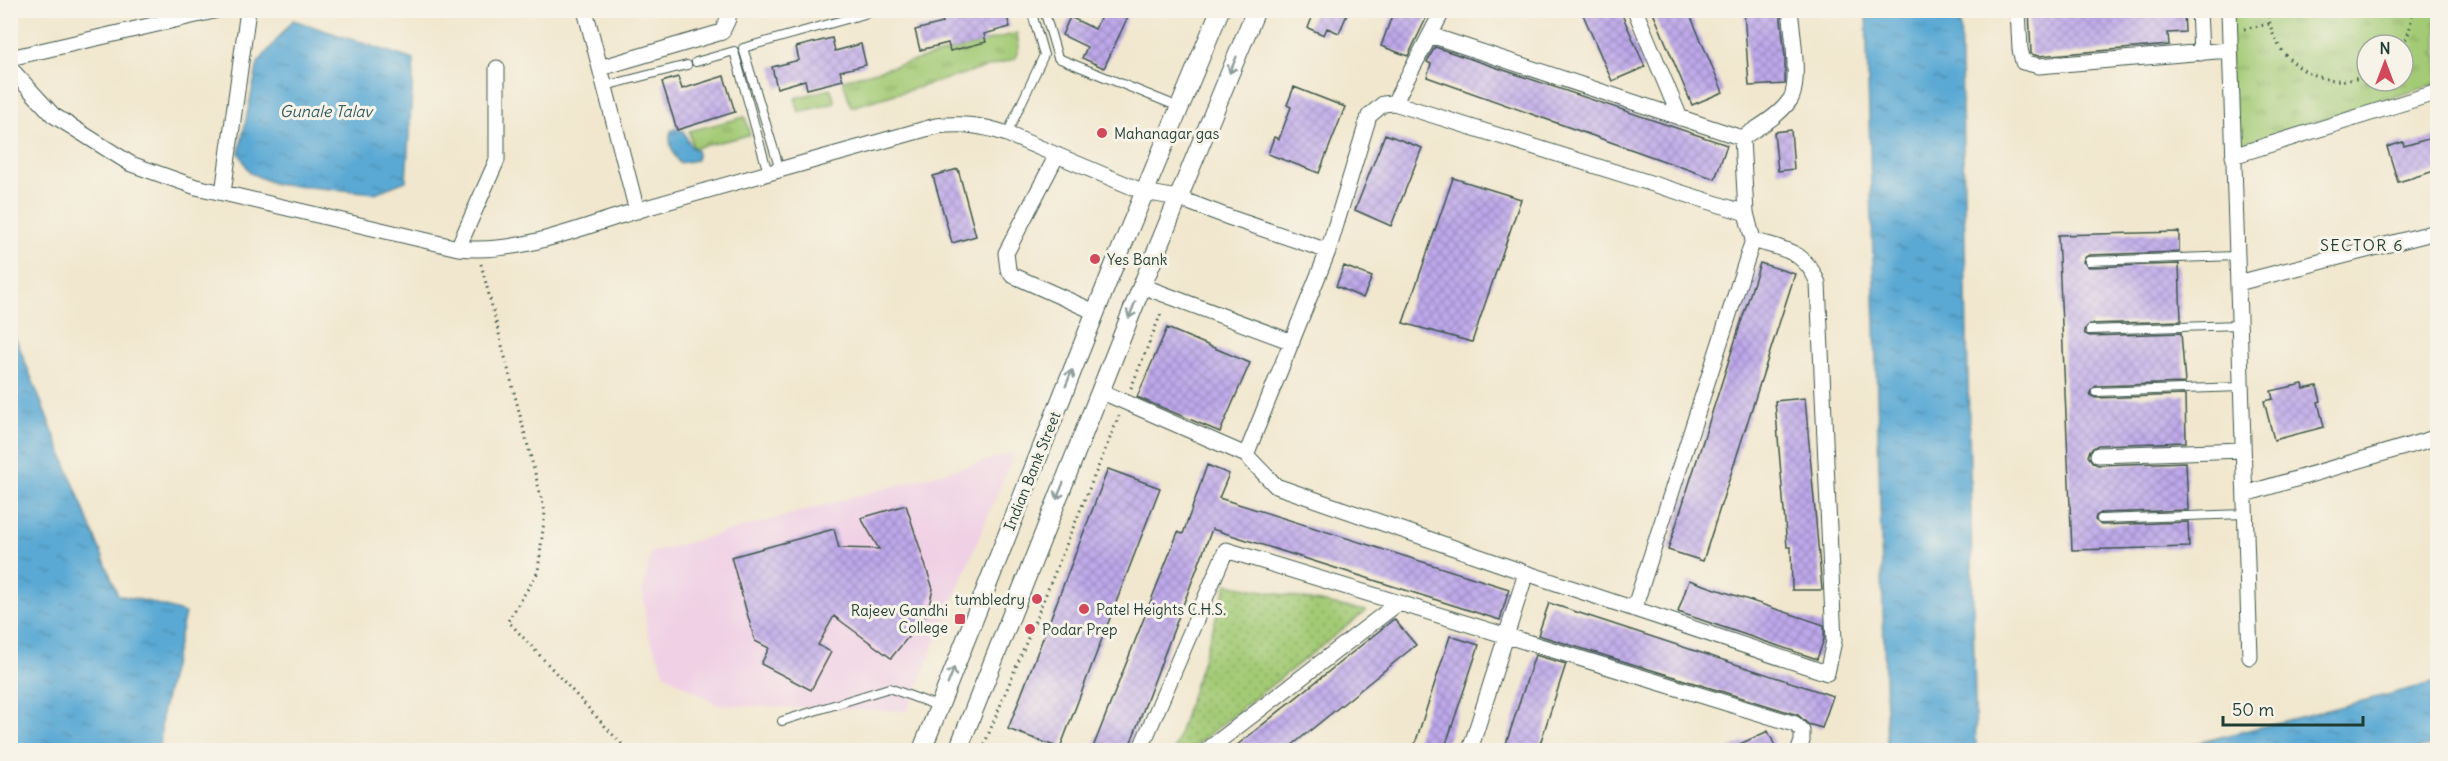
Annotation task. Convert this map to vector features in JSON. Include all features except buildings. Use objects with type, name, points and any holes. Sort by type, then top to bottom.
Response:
[{"type":"street","points":[[10,58],[218,10]]},
{"type":"street","points":[[223,193],[248,10]]},
{"type":"street","points":[[585,10],[637,211]]},
{"type":"street","points":[[600,68],[722,32],[728,19],[728,10]]},
{"type":"street","name":"Indian Bank Street","points":[[922,750],[1095,312],[1220,10]]},
{"type":"street","points":[[958,750],[1142,286],[1256,10]]},
{"type":"street","points":[[1394,103],[1443,10]]},
{"type":"street","points":[[1635,10],[1680,118]]},
{"type":"street","points":[[1742,138],[1770,119],[1791,98],[1796,69],[1790,10]]},
{"type":"street","points":[[2018,10],[2023,62],[2039,66],[2229,50]]},
{"type":"street","points":[[2199,10],[2201,53]]},
{"type":"street","points":[[2229,10],[2250,657]]},
{"type":"street","points":[[1430,35],[1742,138]]},
{"type":"street","points":[[10,68],[53,115],[131,164],[196,187],[478,251],[524,245],[936,126],[961,123],[984,126],[1007,134],[1144,192],[1178,198],[1328,251]]},
{"type":"street","points":[[458,248],[497,160],[497,68]]},
{"type":"street","points":[[2234,156],[2438,92]]},
{"type":"street","points":[[1246,455],[1328,251],[1370,116],[1383,104],[1394,103],[1746,213]]},
{"type":"street","points":[[1634,609],[1753,240],[1746,213],[1742,138]]},
{"type":"street","points":[[1057,155],[1006,253],[1008,269],[1012,276],[1095,312]]},
{"type":"street","points":[[2238,283],[2436,232]]},
{"type":"street","points":[[1100,391],[1246,455],[1276,486],[1526,573],[1827,673],[1834,641],[1818,283],[1811,267],[1801,256],[1753,240]]},
{"type":"street","points":[[1142,286],[1292,342]]},
{"type":"street","points":[[2245,494],[2438,437]]},
{"type":"street","points":[[2098,455],[2243,450]]},
{"type":"street","points":[[1140,750],[1226,550],[1795,724],[1802,731],[1799,750]]},
{"type":"street","points":[[1470,750],[1526,573]]},
{"type":"street","points":[[1207,750],[1397,604]]},
{"type":"lane","points":[[774,172],[743,48],[879,10]]},
{"type":"lane","points":[[1007,134],[1044,55],[1031,10]]},
{"type":"lane","points":[[1044,10],[1058,58],[1179,107]]},
{"type":"lane","points":[[696,62],[734,51],[774,172]]},
{"type":"lane","points":[[604,86],[687,64]]},
{"type":"lane","points":[[2089,261],[2237,256]]},
{"type":"lane","points":[[2090,330],[2239,325]]},
{"type":"lane","points":[[2096,392],[2241,387]]},
{"type":"lane","points":[[2101,519],[2246,514]]},
{"type":"lane","points":[[782,721],[889,688],[939,707]]},
{"type":"path","points":[[2268,10],[2269,24],[2286,57],[2301,69],[2318,78],[2336,81],[2355,80]]},
{"type":"path","points":[[2409,33],[2413,10]]},
{"type":"path","points":[[2229,32],[2269,24]]},
{"type":"path","points":[[478,251],[545,512],[538,572],[508,621],[627,750]]},
{"type":"path","points":[[1128,395],[1169,296]]},
{"type":"path","points":[[982,750],[1123,406]]},
{"type":"shaded area","points":[[1014,453],[907,711],[718,705],[666,675],[647,632],[643,592],[650,553]]},
{"type":"green space","points":[[2227,11],[2437,11],[2437,84],[2415,91],[2415,33],[2355,33],[2355,93],[2408,93],[2232,147]]},
{"type":"green space","points":[[1017,33],[1019,47],[1015,59],[851,107],[843,80]]},
{"type":"green space","points":[[831,89],[835,103],[799,112],[795,98]]},
{"type":"green space","points":[[745,117],[750,135],[693,148],[689,131]]},
{"type":"green space","points":[[1227,584],[1366,611],[1189,750],[1174,750]]},
{"type":"water","points":[[1866,11],[1960,11],[1976,750],[1887,750]]},
{"type":"water","name":"Gunale Talav","points":[[293,20],[414,60],[406,181],[375,193],[275,184],[250,173],[239,153],[258,63]]},
{"type":"water","points":[[674,129],[683,131],[692,148],[697,150],[697,160],[679,163],[671,143],[670,135]]},
{"type":"water","points":[[10,324],[118,595],[185,613],[162,714],[160,750],[11,750]]},
{"type":"water","points":[[2437,682],[2437,744],[2413,750],[2170,750]]},
{"type":"place","name":"Mahanagar gas","points":[[1102,133]]},
{"type":"place","name":"Yes Bank","points":[[1095,259]]},
{"type":"place","name":"tumbledry","points":[[1037,599]]},
{"type":"place","name":"Patel Heights C.H.S.","points":[[1084,609]]},
{"type":"place","name":"Rajeev Gandhi College","points":[[960,619]]},
{"type":"place","name":"Podar Prep","points":[[1030,629]]},
{"type":"district","name":"SECTOR 6","points":[[2362,245]]}]
